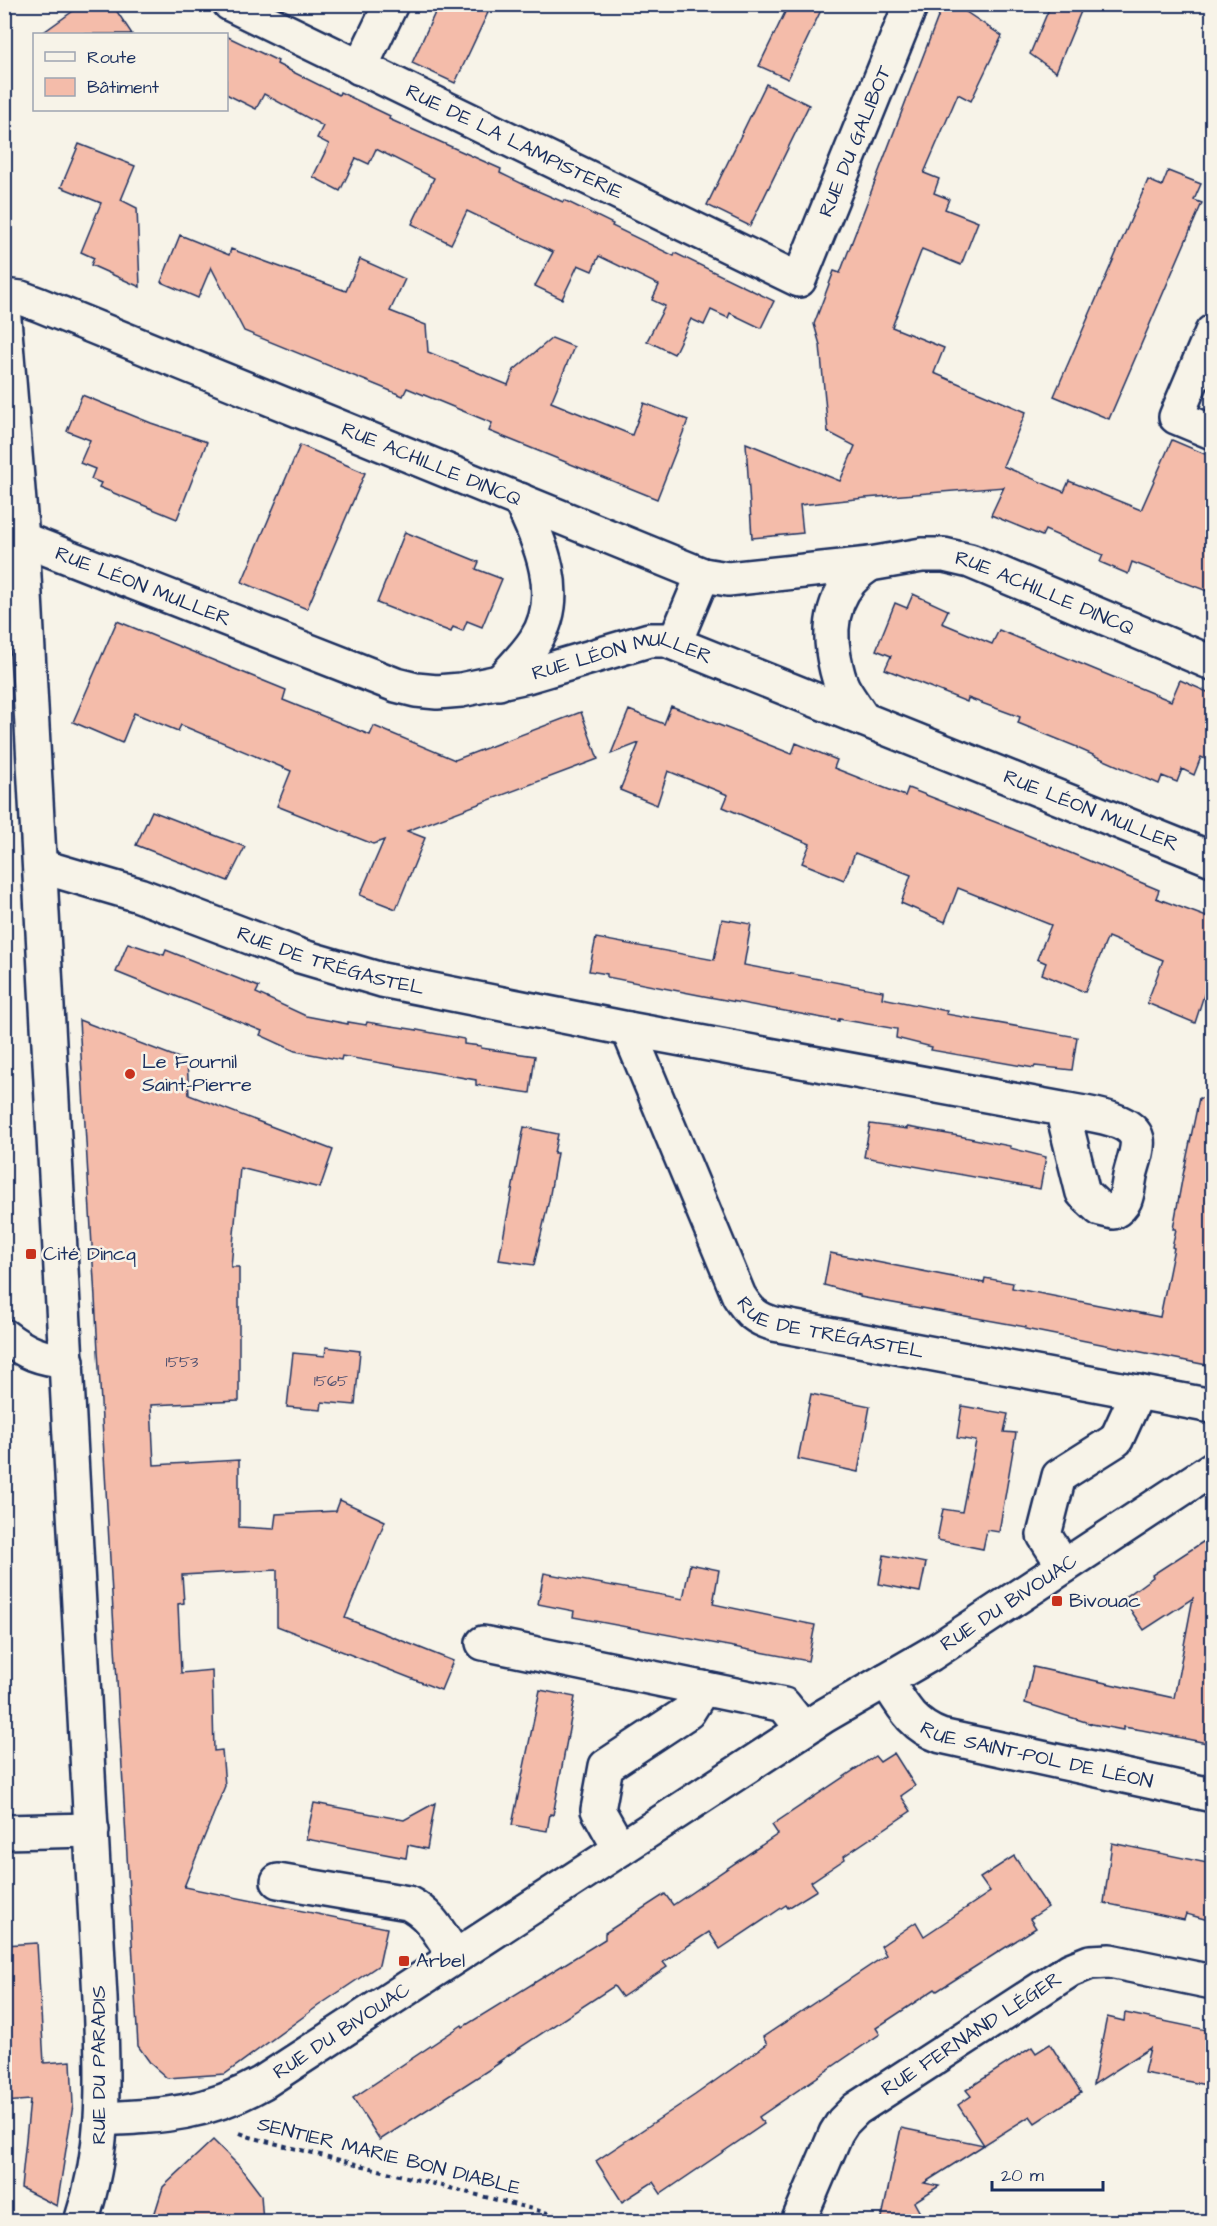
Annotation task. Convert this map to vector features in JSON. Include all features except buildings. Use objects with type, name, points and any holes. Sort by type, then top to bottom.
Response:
[{"type":"street","name":"RUE DE LA LAMPISTERIE","points":[[230,4],[799,280]]},
{"type":"street","points":[[360,68],[391,4]]},
{"type":"street","name":"RUE DU GALIBOT","points":[[799,280],[911,4]]},
{"type":"street","name":"RUE ACHILLE DINCQ","points":[[4,296],[21,298],[40,305],[703,575],[728,579],[870,564],[922,555],[944,555],[970,561],[1212,663]]},
{"type":"street","name":"RUE DU PARADIS","points":[[4,318],[12,500],[22,539],[26,648],[40,866],[96,1906],[103,2078],[102,2119],[97,2164],[86,2220]]},
{"type":"street","points":[[1212,332],[1176,417],[1212,432]]},
{"type":"street","points":[[499,683],[537,639],[549,599],[544,557],[520,500]]},
{"type":"street","name":"RUE LÉON MULLER","points":[[22,539],[396,685],[416,690],[437,692],[499,683],[649,640],[675,642],[1212,860]]},
{"type":"street","points":[[863,719],[842,687],[833,648],[832,626],[836,606],[846,585],[856,573],[870,564]]},
{"type":"street","points":[[675,642],[703,575]]},
{"type":"street","name":"RUE DE TRÉGASTEL","points":[[40,866],[139,895],[300,956],[393,983],[1062,1109]]},
{"type":"street","name":"RUE DE TRÉGASTEL","points":[[628,1029],[739,1296],[748,1310],[758,1319],[774,1324],[1212,1406]]},
{"type":"street","points":[[4,1336],[39,1358],[67,1361]]},
{"type":"street","points":[[1065,1566],[1044,1535],[1059,1476],[1116,1440],[1138,1392]]},
{"type":"street","name":"RUE DU BIVOUAC","points":[[102,2119],[168,2115],[190,2111],[226,2101],[262,2083],[803,1729],[932,1654],[1212,1469]]},
{"type":"street","points":[[483,1643],[784,1705],[803,1729]]},
{"type":"street","name":"RUE SAINT-POL DE LÉON","points":[[886,1680],[907,1712],[927,1731],[941,1736],[1212,1795]]},
{"type":"street","points":[[620,1849],[598,1810],[606,1766],[688,1712],[703,1688]]},
{"type":"street","points":[[4,1832],[92,1830]]},
{"type":"street","points":[[278,1881],[408,1903],[422,1910],[455,1956]]},
{"type":"street","name":"RUE FERNAND LÉGER","points":[[798,2222],[836,2133],[856,2109],[1070,1970],[1090,1962],[1110,1960],[1212,1982]]},
{"type":"path","name":"SENTIER MARIE BON DIABLE","points":[[190,2111],[250,2137],[583,2222]]},
{"type":"place","name":"Le Fournil Saint-Pierre","points":[[130,1074]]},
{"type":"place","name":"Cité Dincq","points":[[31,1254]]},
{"type":"place","name":"Bivouac","points":[[1057,1601]]},
{"type":"place","name":"Arbel","points":[[404,1961]]}]
